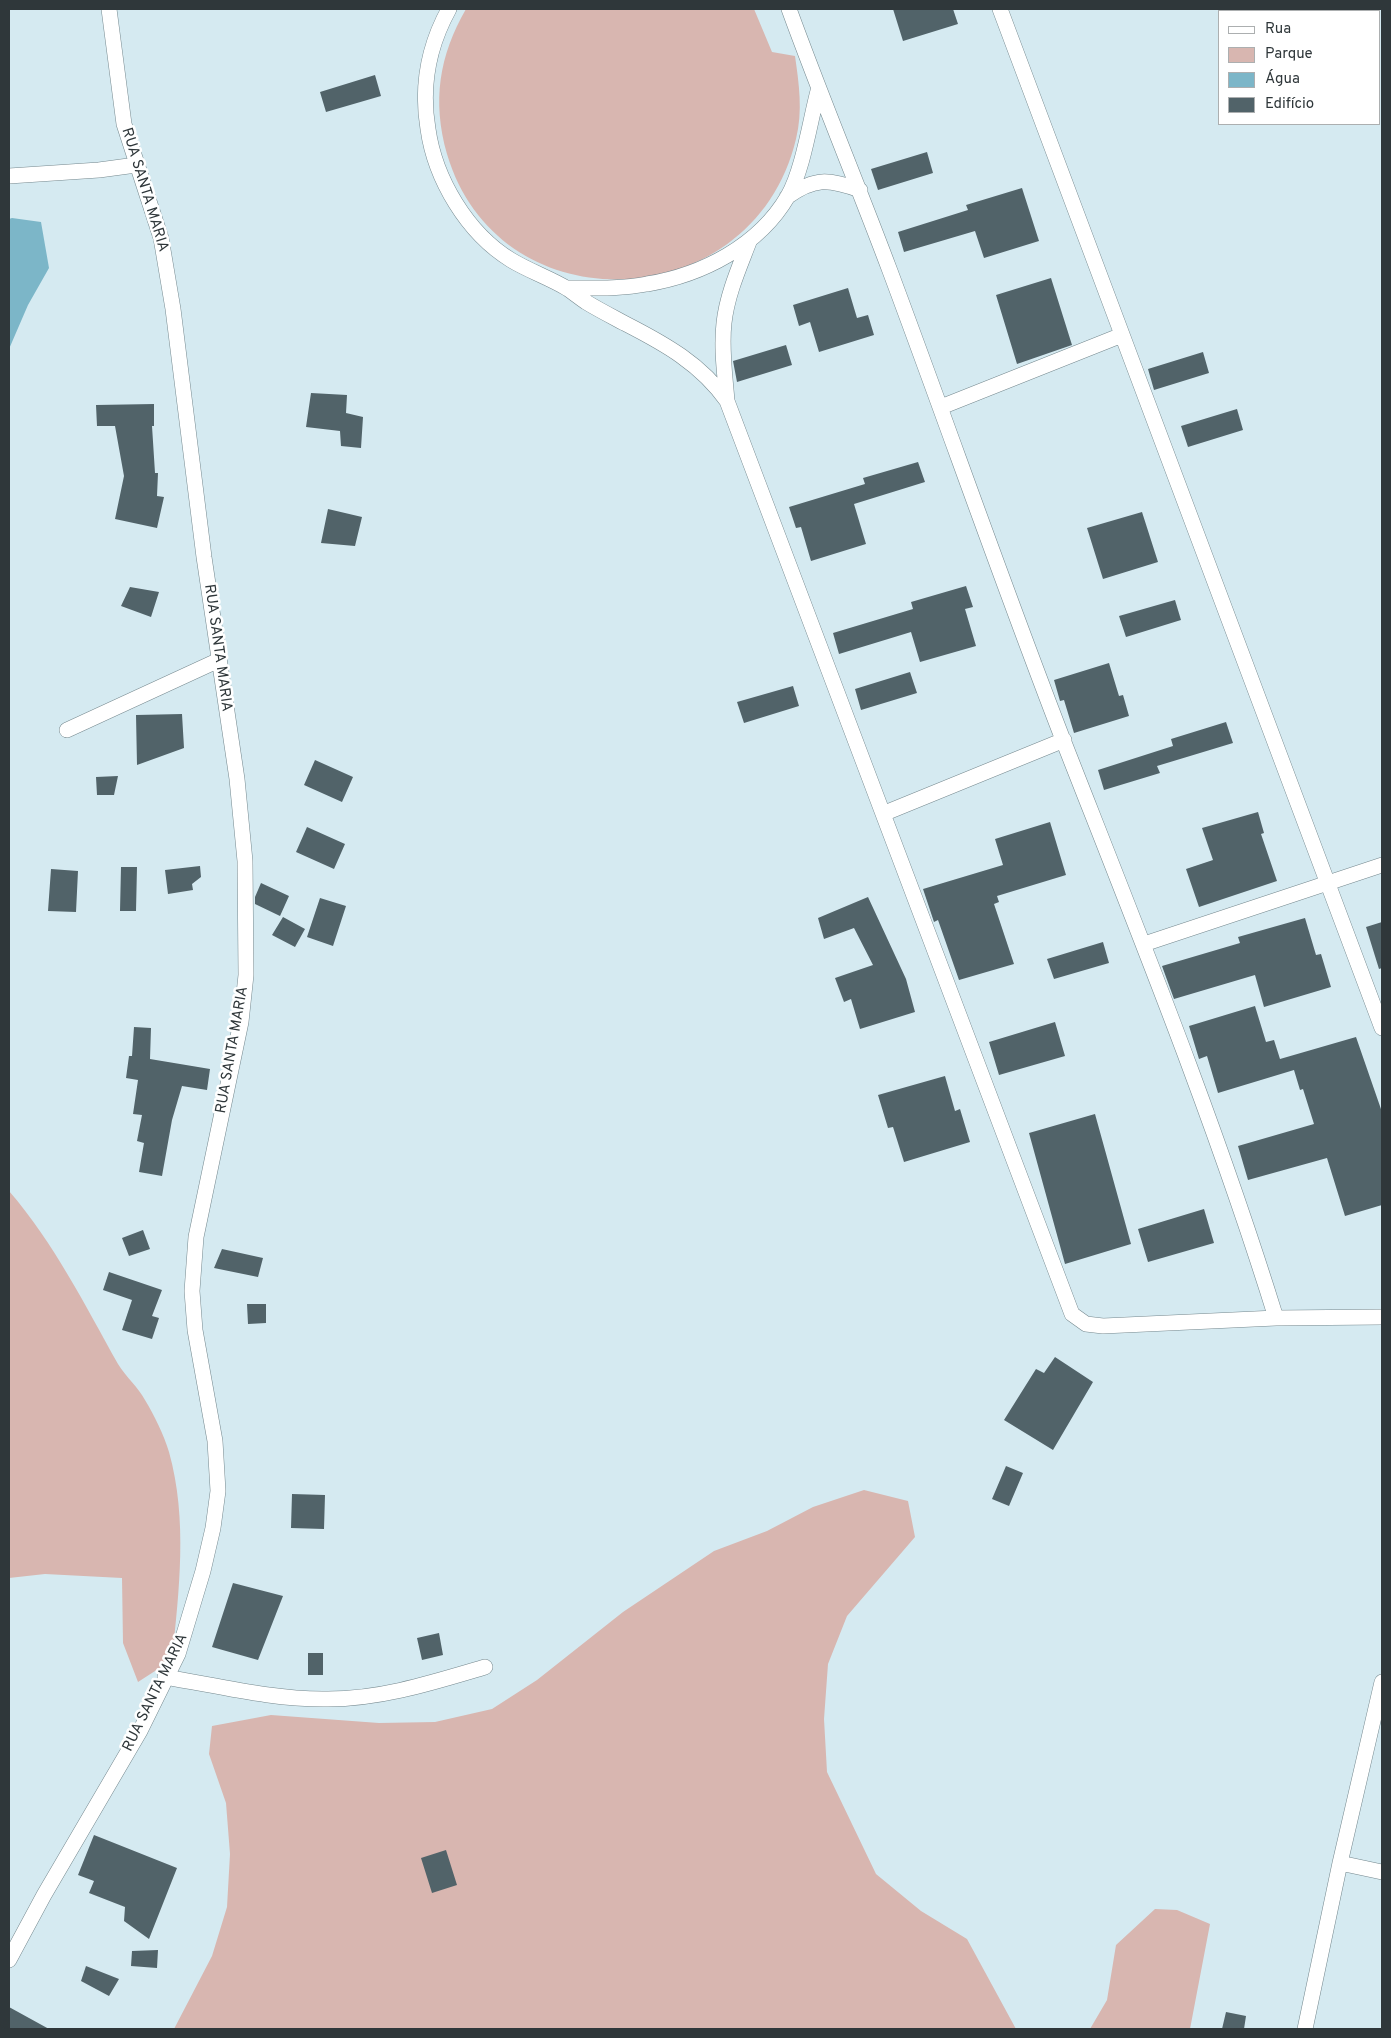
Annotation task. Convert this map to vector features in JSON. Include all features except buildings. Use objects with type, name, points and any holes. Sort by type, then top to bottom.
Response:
[{"type":"street","name":"RUA SANTA MARIA","points":[[9,1960],[44,1895],[140,1731],[186,1633],[204,1570],[218,1491],[215,1441],[196,1330],[192,1291],[196,1237],[241,1022],[246,975],[245,861],[237,779],[219,660],[166,265],[150,202],[124,124],[109,9]]},
{"type":"street","points":[[449,9],[431,47],[425,94],[428,134],[436,165],[455,201],[492,247],[528,270],[567,288],[586,302],[664,343],[689,360],[710,379],[727,401],[885,813],[1072,1314],[1086,1324],[1103,1326],[1276,1318],[1382,1317]]},
{"type":"street","points":[[789,9],[818,91],[860,190],[1064,740],[1144,944],[1253,1248],[1276,1318]]},
{"type":"street","points":[[1000,9],[1329,882],[1382,1028]]},
{"type":"street","points":[[787,197],[796,175],[818,91]]},
{"type":"street","points":[[9,176],[99,170],[136,164]]},
{"type":"street","points":[[567,288],[648,284],[691,272],[729,255],[749,242],[787,197],[801,188],[817,181],[838,182],[860,190]]},
{"type":"street","points":[[727,401],[723,345],[724,323],[731,288],[749,242]]},
{"type":"street","points":[[941,407],[1122,336]]},
{"type":"street","points":[[67,730],[219,660]]},
{"type":"street","points":[[885,813],[1064,740]]},
{"type":"street","points":[[1144,944],[1382,865]]},
{"type":"street","points":[[165,1677],[280,1696],[328,1699],[403,1690],[485,1667]]},
{"type":"street","points":[[1306,2029],[1340,1862],[1382,1682]]},
{"type":"street","points":[[1340,1862],[1382,1872]]},
{"type":"green space","points":[[466,9],[754,9],[772,52],[795,56],[799,87],[800,108],[796,139],[771,198],[731,241],[681,268],[625,279],[569,274],[518,251],[475,211],[447,154],[442,134],[439,97],[444,62]]},
{"type":"green space","points":[[9,1191],[55,1253],[118,1364],[142,1395],[152,1412],[169,1452],[175,1478],[180,1530],[179,1582],[172,1660],[138,1682],[123,1643],[122,1578],[45,1574],[9,1578]]},
{"type":"green space","points":[[864,1490],[908,1501],[915,1537],[847,1616],[828,1664],[824,1719],[827,1772],[876,1874],[921,1911],[967,1939],[1016,2029],[174,2029],[212,1956],[227,1907],[230,1854],[226,1803],[209,1754],[212,1726],[271,1715],[379,1723],[435,1722],[492,1709],[537,1680],[623,1612],[714,1551],[767,1531],[813,1507]]},
{"type":"green space","points":[[1155,1909],[1177,1910],[1210,1924],[1190,2029],[1090,2029],[1107,2000],[1116,1945]]},
{"type":"water","points":[[9,219],[41,222],[49,268],[28,305],[9,349]]}]
